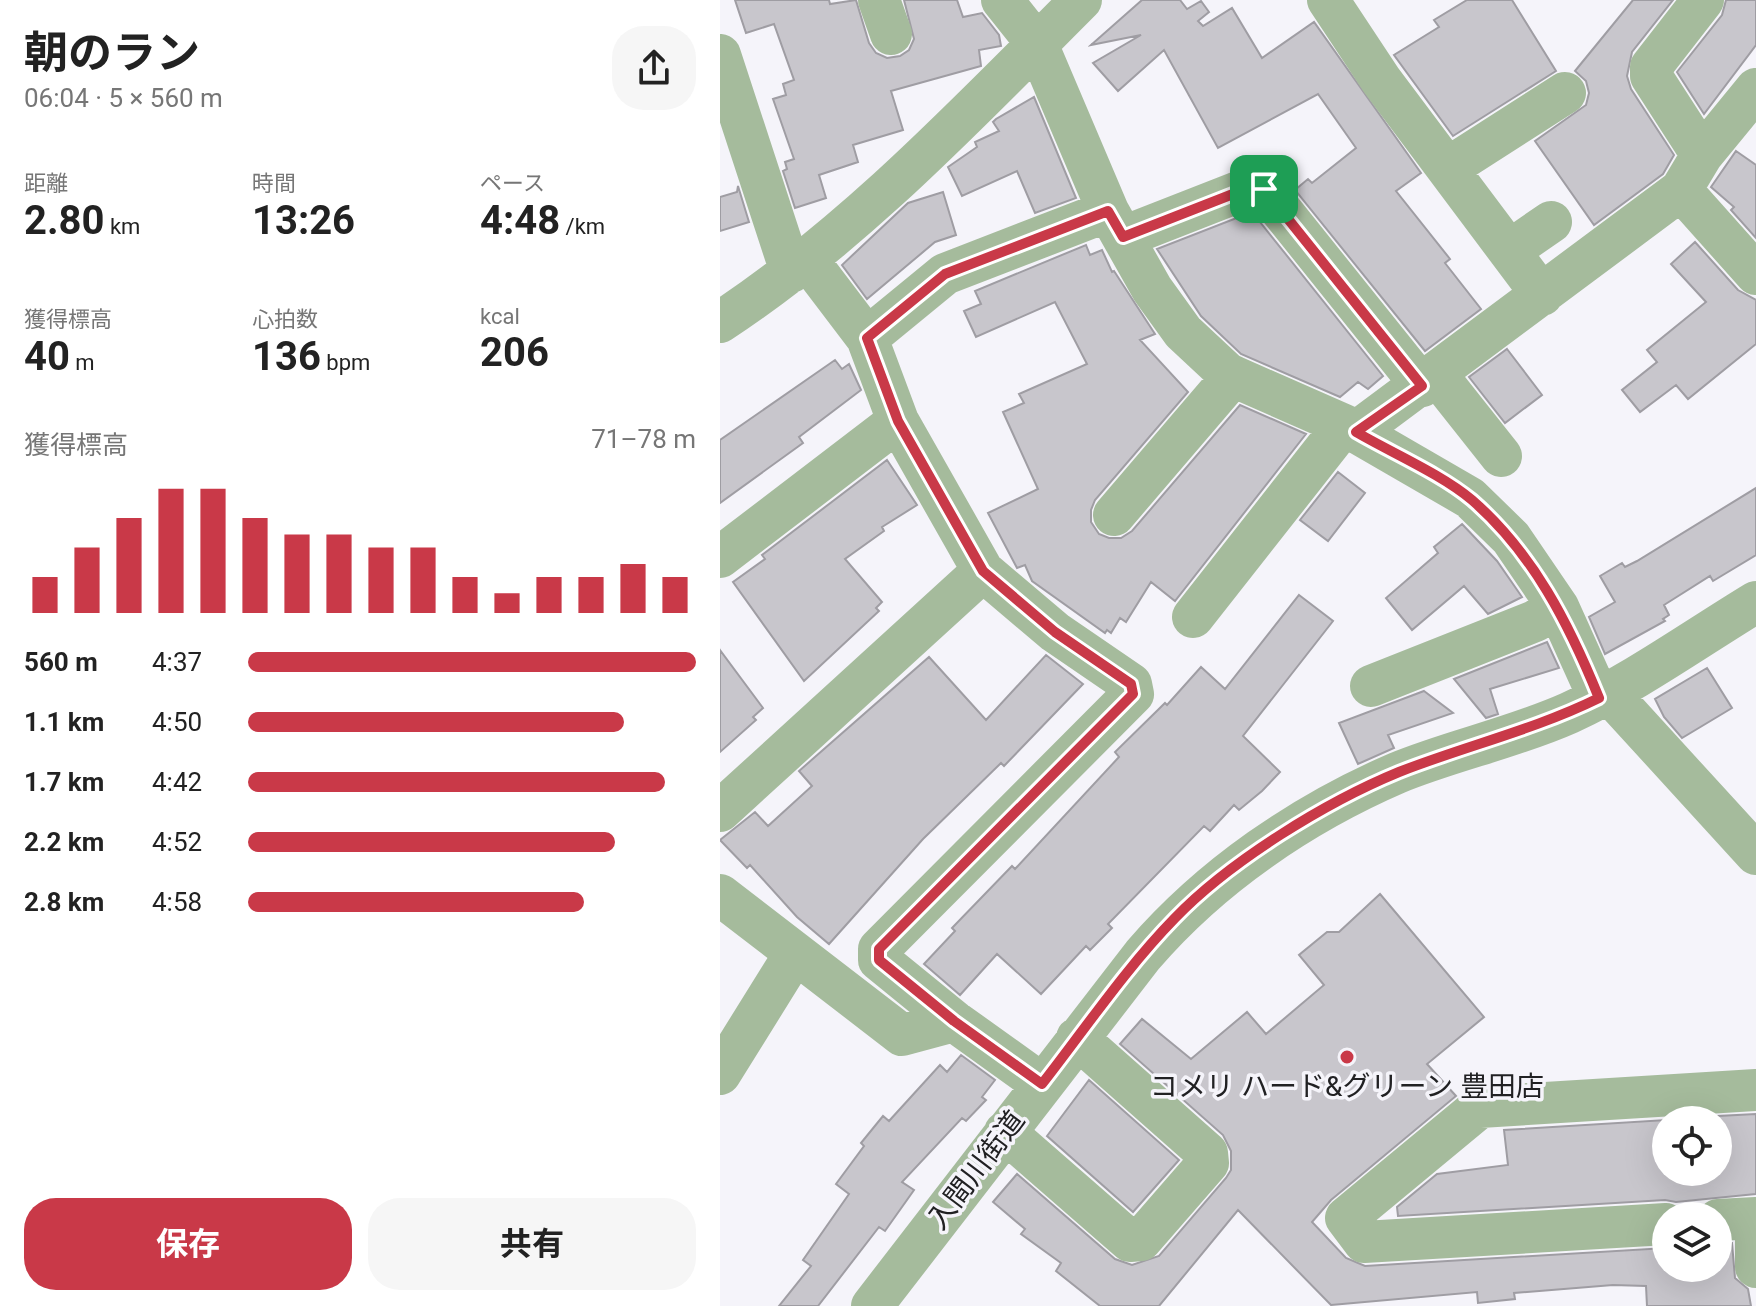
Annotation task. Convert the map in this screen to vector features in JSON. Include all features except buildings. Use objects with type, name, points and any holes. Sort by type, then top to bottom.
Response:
[{"type":"street","points":[[1002,0],[1037,44],[1116,224],[1152,289],[1183,332],[1233,376],[1350,428],[1470,498],[1511,538],[1558,607],[1604,695],[1756,854]]},
{"type":"street","points":[[720,322],[799,266],[1081,0]]},
{"type":"street","points":[[1328,0],[1381,80],[1542,295]]},
{"type":"street","points":[[1703,0],[1651,67],[1651,76],[1692,172],[1756,274]]},
{"type":"street","points":[[720,55],[799,266],[867,338],[898,421],[983,571],[1055,632],[1131,684],[1133,694],[879,949],[879,960],[954,1021],[1042,1084]]},
{"type":"street","points":[[1448,168],[1565,93]]},
{"type":"street","points":[[1193,617],[1350,428],[1429,380],[1542,295],[1692,172],[1749,111]]},
{"type":"street","points":[[867,338],[945,274],[1256,185],[1264,189],[1429,380],[1501,456]]},
{"type":"street","points":[[1509,251],[1551,222]]},
{"type":"street","points":[[1114,515],[1233,376]]},
{"type":"street","points":[[720,557],[898,421]]},
{"type":"street","points":[[720,811],[983,571]]},
{"type":"street","name":"入間川街道","points":[[872,1306],[1077,1038],[1176,916],[1265,847],[1330,805],[1398,773],[1523,732],[1604,695],[1756,602]]},
{"type":"street","points":[[1371,686],[1535,621],[1558,607]]},
{"type":"street","points":[[720,895],[794,955],[902,1035],[954,1021]]},
{"type":"street","points":[[720,1074],[794,955]]},
{"type":"street","points":[[1005,1132],[1130,1241],[1141,1240],[1208,1163],[1207,1153],[1077,1038]]},
{"type":"street","points":[[1652,1225],[1364,1242],[1346,1218],[1480,1107],[1756,1090]]},
{"type":"street","points":[[1732,1219],[1756,1218],[1756,1267]]},
{"type":"place","name":"コメリ ハード&グリーン 豊田店","points":[[1347,1057]]},
{"type":"route","points":[[1256,185],[1264,189],[1422,386],[1356,432],[1470,498],[1511,538],[1558,607],[1599,698],[1523,732],[1398,773],[1330,805],[1265,847],[1176,916],[1042,1084],[954,1021],[879,960],[879,949],[1133,694],[1131,684],[1055,632],[983,571],[898,421],[867,338],[945,274],[1108,211],[1123,237],[1256,185]]}]
